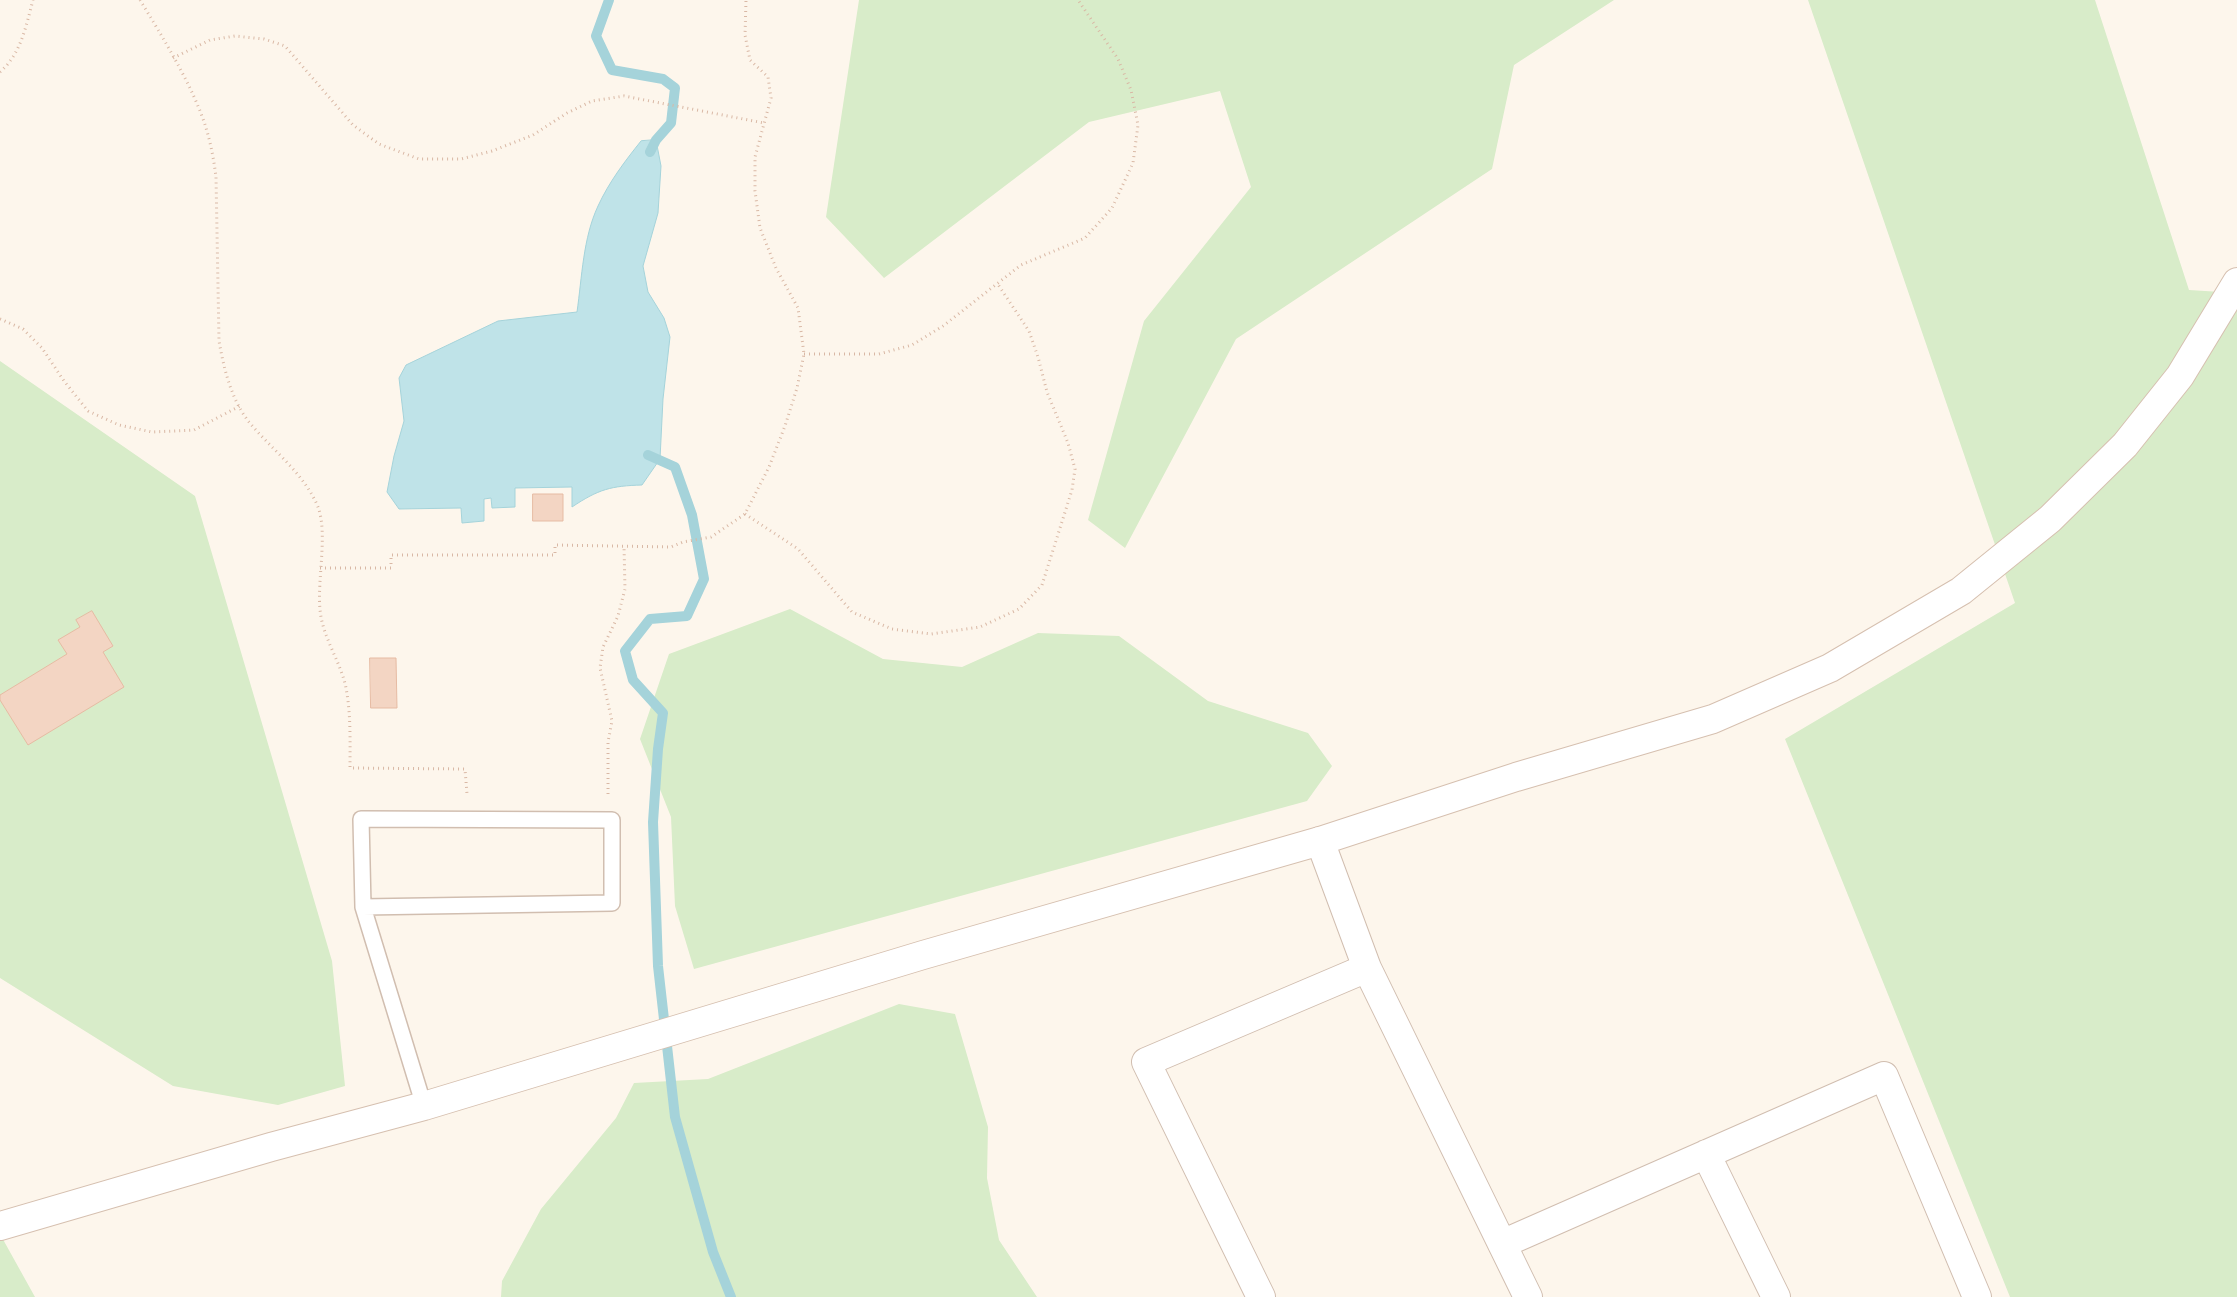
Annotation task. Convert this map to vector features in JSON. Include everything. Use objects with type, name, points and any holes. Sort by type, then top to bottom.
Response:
[{"type":"street","points":[[0,1226],[271,1147],[424,1106],[923,955],[1320,841],[1516,777],[1713,719],[1830,668],[1961,591],[2050,519],[2124,445],[2180,376],[2237,282]]},
{"type":"street","points":[[1320,841],[1367,968],[1528,1297]]},
{"type":"street","points":[[1261,1297],[1146,1062],[1367,968]]},
{"type":"street","points":[[1502,1244],[1884,1076],[1977,1297]]},
{"type":"street","points":[[1706,1154],[1776,1297]]},
{"type":"lane","points":[[363,907],[612,903],[612,820],[361,819],[363,907],[424,1106]]},
{"type":"path","points":[[0,72],[11,62],[24,36],[33,0]]},
{"type":"path","points":[[140,0],[173,58],[206,126],[213,154],[216,177],[220,341],[223,366],[248,420],[304,483],[319,508],[321,533],[320,611],[327,637],[346,687],[350,768],[465,769],[467,794],[476,794]]},
{"type":"path","points":[[320,568],[390,568],[390,555],[555,555],[555,545],[670,547],[684,542],[711,537],[745,514],[769,467],[785,426],[797,388],[804,354],[798,308],[776,268],[760,228],[755,191],[755,157],[772,98],[768,76],[750,60],[745,35],[746,0]]},
{"type":"path","points":[[804,354],[879,354],[912,345],[943,326],[1021,265],[1085,238],[1112,208],[1133,163],[1138,125],[1131,90],[1118,59],[1078,0]]},
{"type":"path","points":[[173,58],[210,40],[235,36],[264,39],[285,46],[354,125],[379,144],[419,159],[461,159],[492,151],[532,135],[592,101],[624,96],[764,123]]},
{"type":"path","points":[[745,514],[798,550],[852,612],[892,629],[931,634],[980,627],[1019,609],[1042,585],[1072,490],[1075,469],[1068,443],[1047,392],[1029,331],[997,283]]},
{"type":"path","points":[[0,319],[22,329],[42,348],[64,381],[88,411],[120,425],[152,432],[194,430],[240,406]]},
{"type":"path","points":[[599,795],[608,795],[608,742],[612,721],[600,668],[603,647],[618,616],[625,589],[624,546]]},
{"type":"green space","points":[[859,0],[1614,0],[1514,65],[1492,169],[1236,339],[1125,548],[1088,520],[1144,321],[1251,187],[1220,91],[1089,122],[884,278],[826,217]]},
{"type":"green space","points":[[1808,0],[2095,0],[2189,290],[2237,293],[2237,1297],[2010,1297],[1785,739],[2015,603]]},
{"type":"green space","points":[[0,361],[195,496],[332,961],[345,1086],[278,1105],[173,1086],[0,978]]},
{"type":"green space","points":[[790,609],[883,659],[962,667],[1038,633],[1119,636],[1208,701],[1308,733],[1332,766],[1307,801],[694,969],[675,906],[671,817],[640,739],[669,654]]},
{"type":"green space","points":[[899,1004],[955,1014],[988,1127],[987,1178],[999,1240],[1037,1297],[501,1297],[502,1281],[541,1209],[616,1118],[634,1083],[708,1079]]},
{"type":"green space","points":[[0,1234],[35,1297],[0,1297]]},
{"type":"water","points":[[656,140],[661,166],[658,213],[643,266],[648,292],[664,318],[670,337],[663,399],[660,459],[642,485],[622,486],[598,492],[572,507],[572,487],[515,488],[515,507],[492,508],[491,498],[484,499],[484,521],[462,523],[461,508],[399,509],[387,492],[394,456],[404,421],[399,378],[406,365],[498,321],[577,312],[586,244],[593,218],[602,197],[623,164],[641,141]]},
{"type":"building","points":[[533,494],[563,494],[563,521],[533,521]]},
{"type":"building","points":[[92,611],[113,646],[103,652],[124,687],[28,745],[0,700],[0,695],[67,654],[58,640],[80,627],[76,620]]},
{"type":"building","points":[[370,658],[396,658],[397,708],[371,708]]},
{"type":"waterway","points":[[609,0],[596,36],[612,70],[663,79],[675,88],[671,123],[656,140],[650,152]]},
{"type":"waterway","points":[[648,455],[675,467],[692,515],[704,579],[687,616],[650,619],[625,651],[633,680],[663,713],[658,749],[653,822],[658,966],[675,1117],[713,1252],[731,1297]]}]
